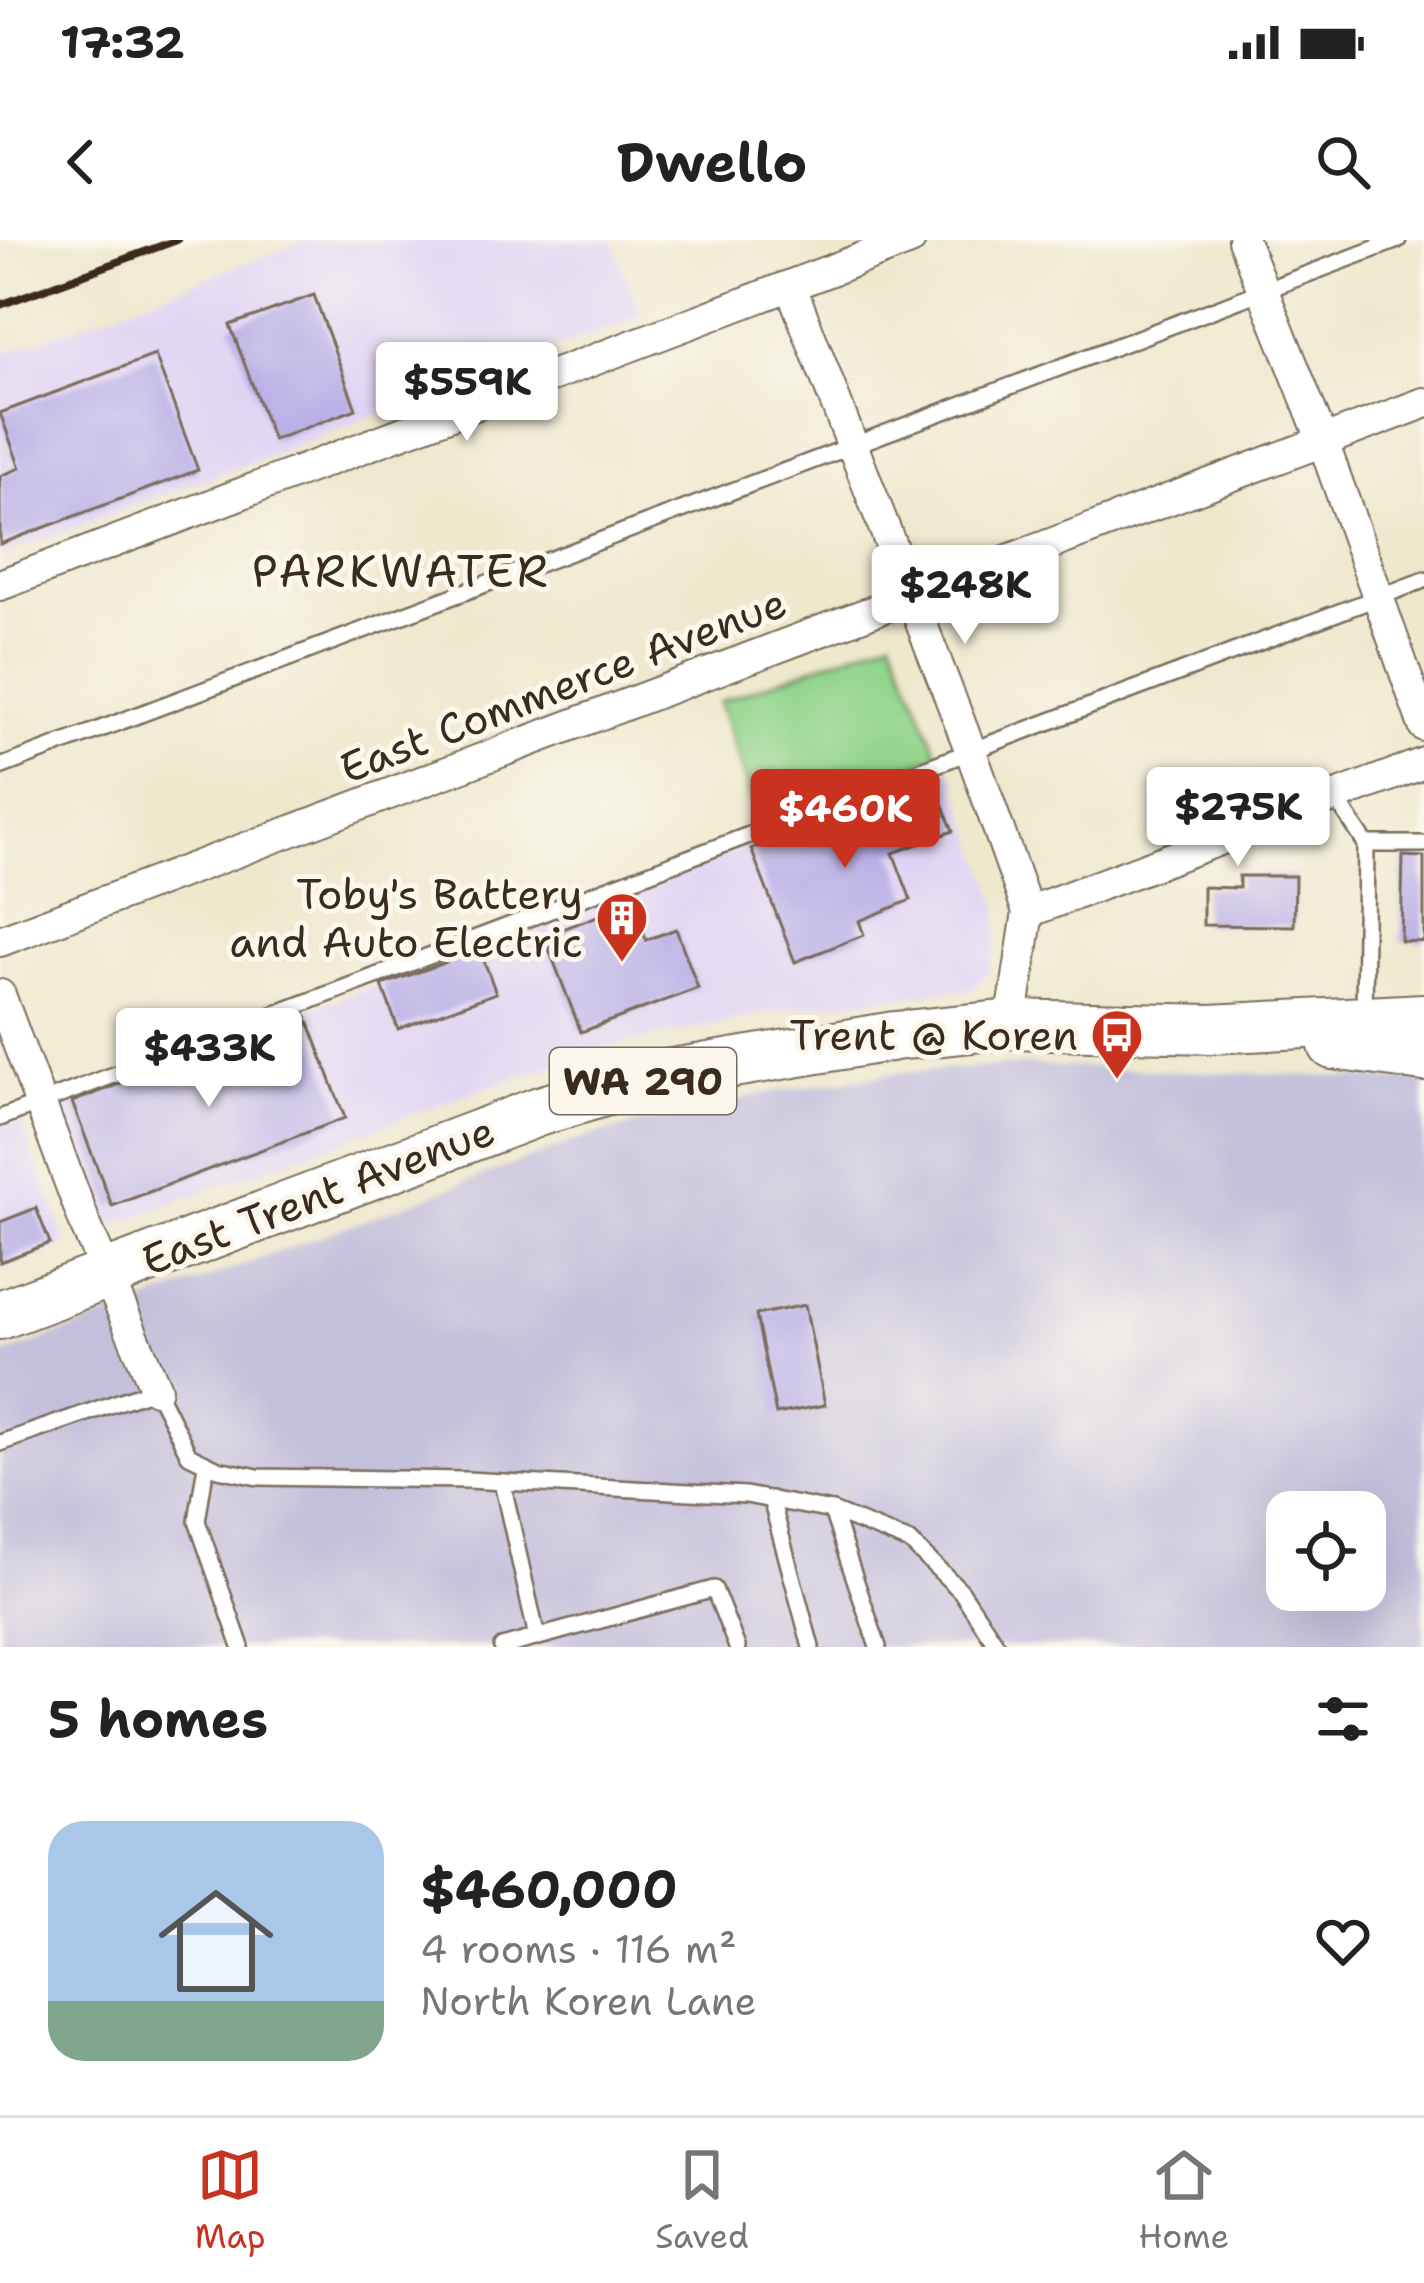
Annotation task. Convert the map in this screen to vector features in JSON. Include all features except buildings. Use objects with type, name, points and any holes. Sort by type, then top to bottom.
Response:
[{"type":"main road","name":"East Trent Avenue","points":[[0,1316],[540,1111],[661,1075],[873,1040],[1010,1024],[1210,1029],[1424,1018]]},
{"type":"main road","name":"East Trent Avenue","points":[[1210,1029],[1424,1057]]},
{"type":"street","points":[[0,585],[910,240]]},
{"type":"street","points":[[1243,240],[1322,439],[1424,726]]},
{"type":"street","points":[[790,286],[970,749],[1028,912],[1010,1024]]},
{"type":"street","name":"East Commerce Avenue","points":[[0,941],[1424,403]]},
{"type":"street","points":[[1028,912],[1424,764]]},
{"type":"street","points":[[0,995],[106,1276],[156,1390]]},
{"type":"lane","points":[[0,766],[1398,240]]},
{"type":"lane","points":[[0,1118],[1424,580]]},
{"type":"lane","points":[[1335,797],[1366,844],[1364,1021]]},
{"type":"lane","points":[[1366,844],[1424,844]]},
{"type":"lane","points":[[0,1443],[156,1390],[184,1449],[206,1465],[234,1474],[502,1482],[771,1499],[832,1511],[910,1542],[962,1591],[998,1647]]},
{"type":"lane","points":[[206,1465],[196,1521],[241,1647]]},
{"type":"lane","points":[[502,1482],[537,1637]]},
{"type":"lane","points":[[771,1499],[811,1647]]},
{"type":"lane","points":[[832,1511],[878,1647]]},
{"type":"lane","points":[[502,1647],[714,1589],[737,1647]]},
{"type":"shaded area","points":[[308,240],[612,240],[641,316],[0,556],[0,355]]},
{"type":"shaded area","points":[[951,769],[999,907],[990,971],[971,989],[790,1008],[613,1046],[482,1089],[107,1227],[60,1103]]},
{"type":"shaded area","points":[[1020,1065],[1424,1080],[1424,1647],[0,1647],[0,1356],[590,1136],[771,1092],[897,1073]]},
{"type":"shaded area","points":[[19,1118],[68,1244],[0,1269],[0,1125]]},
{"type":"green space","points":[[892,638],[938,755],[760,823],[719,702]]},
{"type":"railway","points":[[0,305],[177,240]]},
{"type":"place","name":"Toby's Battery and Auto Electric","points":[[622,964]]},
{"type":"place","name":"Trent @ Koren","points":[[1117,1081]]},
{"type":"district","name":"PARKWATER","points":[[401,571]]}]
